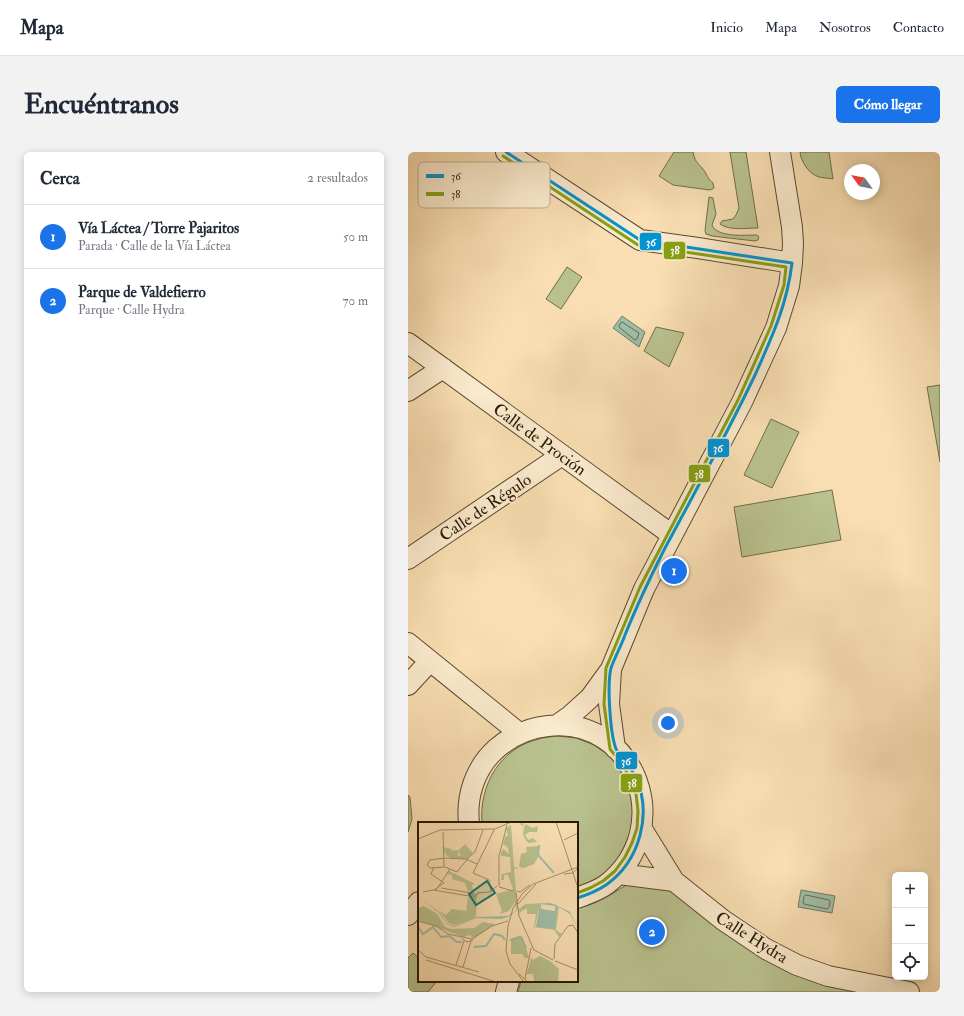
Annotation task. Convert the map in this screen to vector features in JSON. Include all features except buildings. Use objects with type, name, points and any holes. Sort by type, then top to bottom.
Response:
[{"type":"street","points":[[506,152],[521,162]]},
{"type":"street","points":[[557,725],[570,716],[590,698],[611,669],[644,589],[742,402],[776,328],[789,286],[792,263],[792,227],[780,152]]},
{"type":"street","points":[[550,181],[640,240],[792,263]]},
{"type":"street","name":"Calle de Proción","points":[[408,343],[672,535]]},
{"type":"street","points":[[408,391],[443,368]]},
{"type":"street","name":"Calle de Régulo","points":[[408,559],[562,455]]},
{"type":"street","points":[[408,643],[519,733]]},
{"type":"street","points":[[408,685],[430,661]]},
{"type":"street","points":[[611,669],[609,704],[615,748]]},
{"type":"street","points":[[469,822],[469,797],[474,781],[481,767],[492,753],[519,733],[538,727],[557,725],[588,731],[602,738],[615,748],[632,771],[641,793],[643,811],[642,829],[632,855],[619,874],[606,885],[592,893],[578,898]]},
{"type":"street","name":"Calle Hydra","points":[[642,829],[674,880],[723,920],[766,949],[797,965],[828,976],[909,992]]},
{"type":"street","points":[[619,874],[674,880]]},
{"type":"street","points":[[408,915],[418,903]]},
{"type":"street","points":[[506,992],[509,982]]},
{"type":"shaded area","points":[[674,152],[693,152],[696,161],[713,183],[714,188],[710,190],[673,185],[659,176]]},
{"type":"shaded area","points":[[730,152],[746,152],[758,228],[728,228],[720,224],[722,221],[733,219],[739,208]]},
{"type":"shaded area","points":[[800,152],[829,152],[833,179],[819,177],[812,173],[804,164]]},
{"type":"shaded area","points":[[709,197],[713,198],[716,214],[712,225],[715,229],[732,235],[757,235],[759,237],[758,240],[755,241],[706,234],[705,231]]},
{"type":"shaded area","points":[[567,267],[582,277],[561,309],[546,299]]},
{"type":"shaded area","points":[[656,327],[684,333],[669,367],[644,351]]},
{"type":"shaded area","points":[[940,385],[940,462],[927,387]]},
{"type":"shaded area","points":[[771,419],[799,432],[772,488],[744,475]]},
{"type":"shaded area","points":[[832,490],[841,540],[742,557],[734,507]]},
{"type":"shaded area","points":[[557,736],[576,738],[594,745],[610,756],[622,771],[631,789],[634,808],[633,827],[617,862],[603,875],[578,887],[578,822],[482,822],[484,795],[488,782],[495,770],[513,751],[525,744],[541,738]]},
{"type":"shaded area","points":[[408,795],[410,797],[412,819],[408,832]]},
{"type":"shaded area","points":[[633,881],[655,882],[677,894],[757,955],[809,980],[862,992],[518,992],[521,982],[578,982],[578,908],[592,904]]},
{"type":"shaded area","points":[[413,953],[418,957],[418,982],[436,982],[428,992],[408,992],[408,958]]},
{"type":"water","points":[[622,316],[645,332],[639,347],[613,328]]},
{"type":"water","points":[[801,890],[835,896],[832,913],[798,907]]},
{"type":"transit line","name":"36","points":[[506,152],[521,162]]},
{"type":"transit line","name":"38","points":[[503,156],[512,162]]},
{"type":"transit line","name":"36","points":[[550,181],[640,240],[792,263],[783,307],[755,375],[711,463],[664,550],[634,613],[611,668],[609,695],[613,739],[619,754],[626,760],[635,776],[643,805],[643,820],[635,850],[618,875],[599,889],[578,898]]},
{"type":"transit line","name":"38","points":[[550,187],[638,245],[786,267],[784,285],[771,326],[738,400],[640,587],[606,668],[604,704],[610,749],[622,764],[630,778],[636,794],[638,811],[637,828],[625,857],[615,871],[603,881],[578,893]]},
{"type":"place","name":"Vía Láctea / Torre Pajaritos","points":[[674,571]]},
{"type":"place","name":"Parque de Valdefierro","points":[[652,932]]}]
